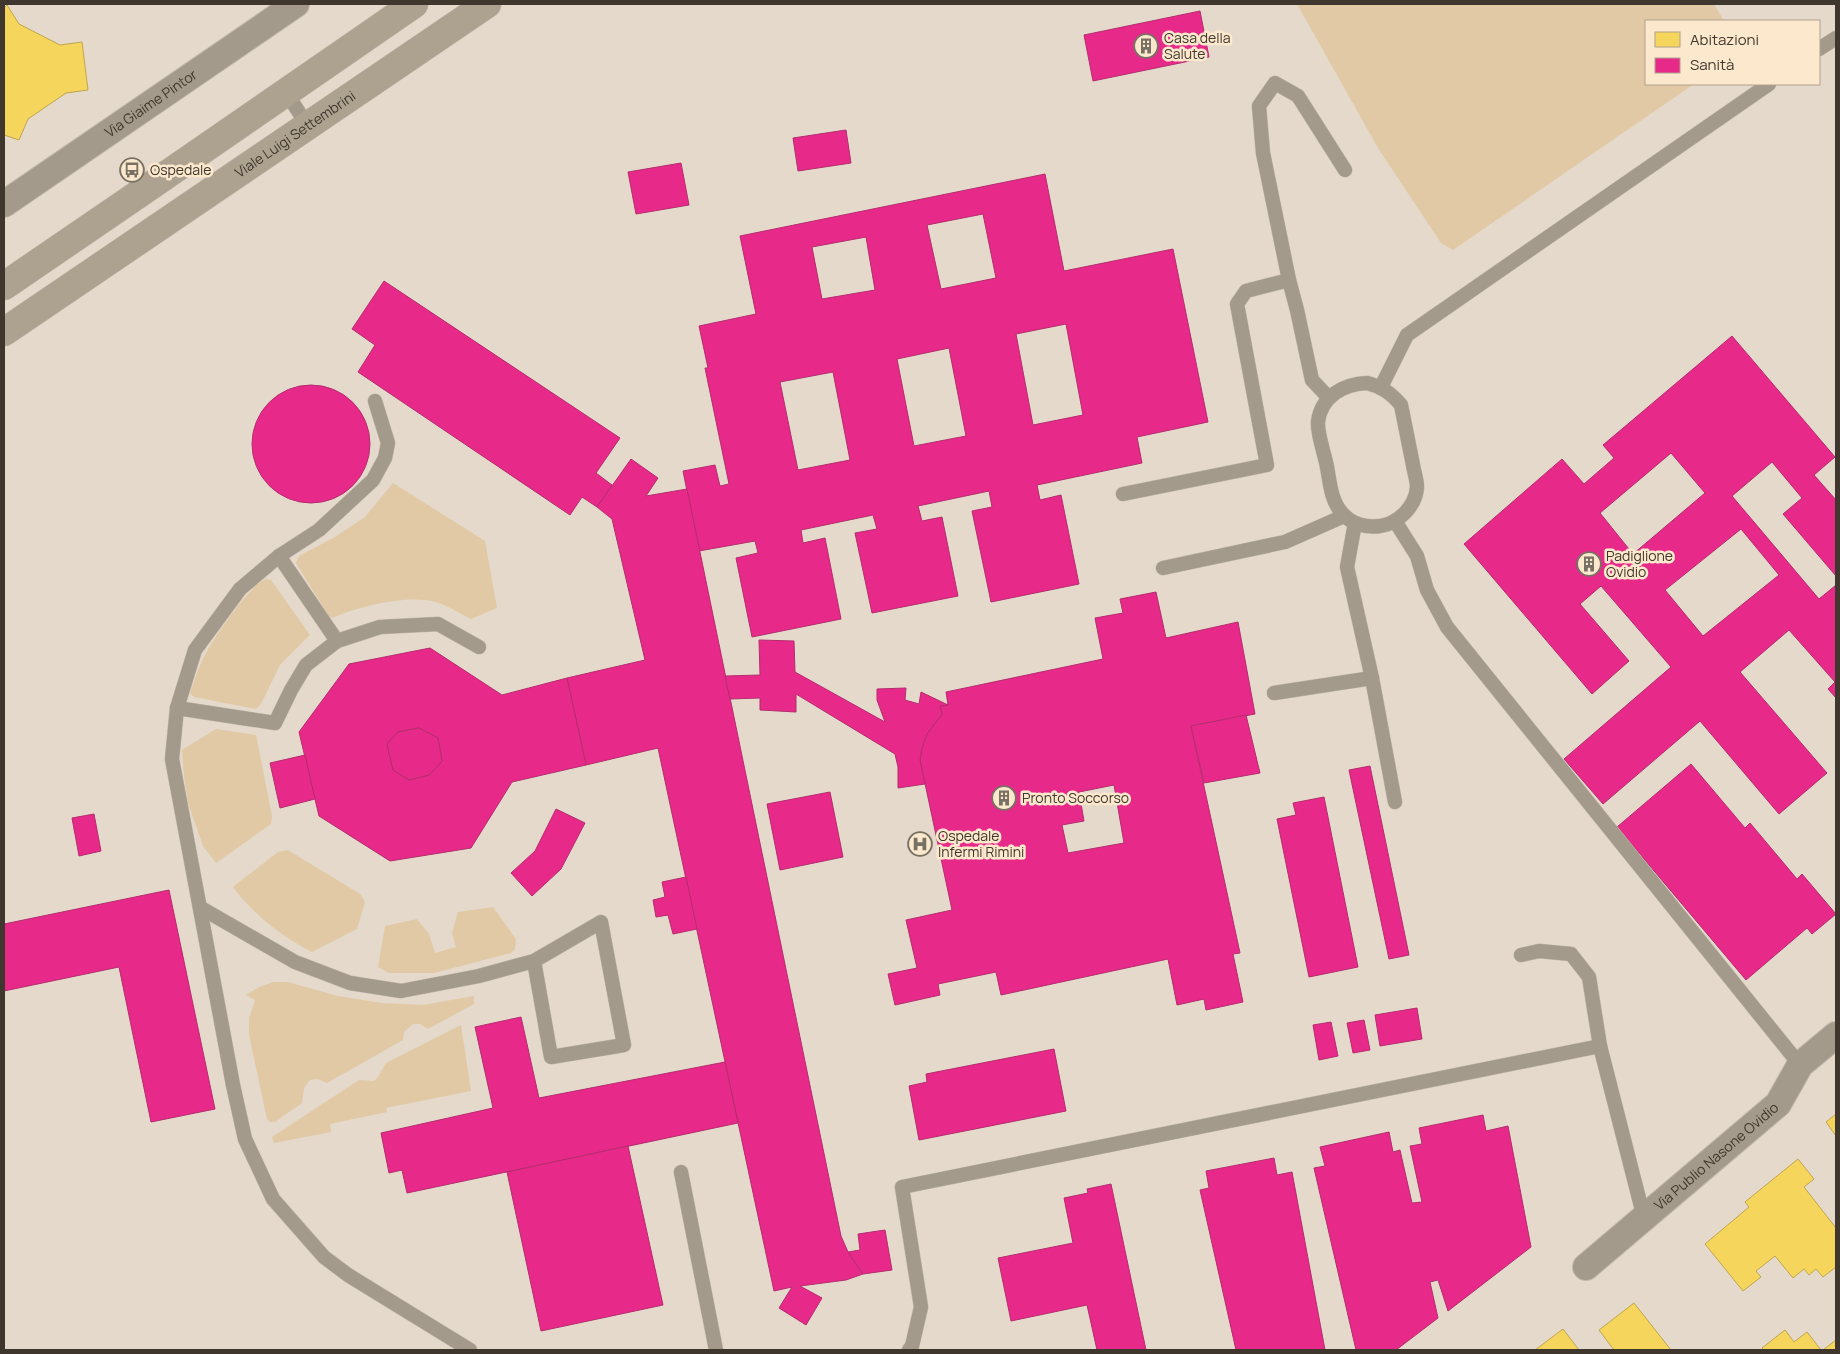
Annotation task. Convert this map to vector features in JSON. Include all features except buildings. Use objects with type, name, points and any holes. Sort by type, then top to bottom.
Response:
[{"type":"main road","points":[[4,286],[414,4]]},
{"type":"main road","name":"Viale Luigi Settembrini","points":[[4,332],[487,4]]},
{"type":"street","name":"Via Giaime Pintor","points":[[4,204],[296,4]]},
{"type":"street","name":"Via Publio Nasone Ovidio","points":[[1586,1267],[1778,1104],[1800,1066],[1836,1036]]},
{"type":"lane","points":[[1329,398],[1312,380],[1263,153],[1259,106],[1275,83],[1298,96],[1345,170]]},
{"type":"lane","points":[[1381,387],[1407,335],[1768,85]]},
{"type":"lane","points":[[286,92],[307,125]]},
{"type":"lane","points":[[1123,494],[1267,465],[1237,304],[1246,291],[1289,280]]},
{"type":"lane","points":[[1367,383],[1381,387],[1392,394],[1401,405],[1417,487],[1414,500],[1406,512],[1396,521],[1382,526],[1369,527],[1349,519],[1335,505],[1318,423],[1322,409],[1329,398],[1340,389],[1353,384],[1367,383]]},
{"type":"lane","points":[[375,401],[388,443],[384,458],[373,480],[319,530],[279,556],[240,589],[195,650],[176,708],[172,759],[233,1085],[246,1140],[274,1198],[324,1257],[348,1275],[470,1350]]},
{"type":"lane","points":[[1163,568],[1285,542],[1349,519]]},
{"type":"lane","points":[[1349,519],[1347,567],[1372,678],[1396,802]]},
{"type":"lane","points":[[1396,521],[1416,556],[1427,590],[1447,627],[1800,1066]]},
{"type":"lane","points":[[279,556],[337,641]]},
{"type":"lane","points":[[176,708],[275,723],[306,665],[337,641],[380,627],[438,624],[479,647]]},
{"type":"lane","points":[[1274,693],[1372,678]]},
{"type":"lane","points":[[201,908],[295,962],[350,983],[401,991],[479,976],[534,961],[601,922],[624,1045],[551,1057],[534,961]]},
{"type":"lane","points":[[1521,955],[1539,950],[1572,954],[1589,977],[1600,1046],[1644,1218]]},
{"type":"lane","points":[[909,1350],[912,1346],[921,1307],[902,1187],[1600,1046]]},
{"type":"lane","points":[[681,1172],[716,1350]]},
{"type":"shaded area","points":[[1297,4],[1714,4],[1723,20],[1645,20],[1645,85],[1693,85],[1453,250],[1441,243],[1378,148]]},
{"type":"shaded area","points":[[393,483],[485,541],[497,608],[471,619],[439,603],[414,599],[370,605],[332,618],[328,615],[296,563],[299,556],[335,537],[365,517]]},
{"type":"shaded area","points":[[266,579],[271,580],[310,635],[280,665],[261,704],[256,709],[194,697],[190,693],[201,662],[211,645],[242,601],[259,583]]},
{"type":"shaded area","points":[[216,729],[256,735],[272,816],[271,824],[216,863],[203,846],[188,803],[182,750]]},
{"type":"shaded area","points":[[288,850],[360,894],[365,902],[357,929],[312,952],[268,924],[241,897],[233,887],[278,852]]},
{"type":"shaded area","points":[[493,907],[516,939],[515,949],[511,953],[434,973],[389,973],[378,967],[385,926],[417,919],[429,934],[435,953],[456,947],[452,933],[458,912]]},
{"type":"shaded area","points":[[273,982],[288,982],[338,996],[382,1003],[423,1005],[474,996],[474,1004],[428,1029],[420,1024],[413,1024],[404,1032],[403,1040],[327,1083],[318,1079],[310,1080],[304,1088],[302,1103],[275,1122],[270,1122],[267,1119],[249,1035],[249,1018],[255,1000],[246,995],[259,987]]},
{"type":"shaded area","points":[[461,1025],[471,1091],[386,1108],[387,1112],[330,1124],[331,1132],[274,1143],[272,1137],[359,1080],[374,1081],[386,1063]]},
{"type":"place","name":"Casa della Salute","points":[[1146,46]]},
{"type":"place","name":"Ospedale","points":[[132,170]]},
{"type":"place","name":"Padiglione Ovidio","points":[[1589,564]]},
{"type":"place","name":"Pronto Soccorso","points":[[1004,798]]},
{"type":"place","name":"Ospedale Infermi Rimini","points":[[920,844]]}]
